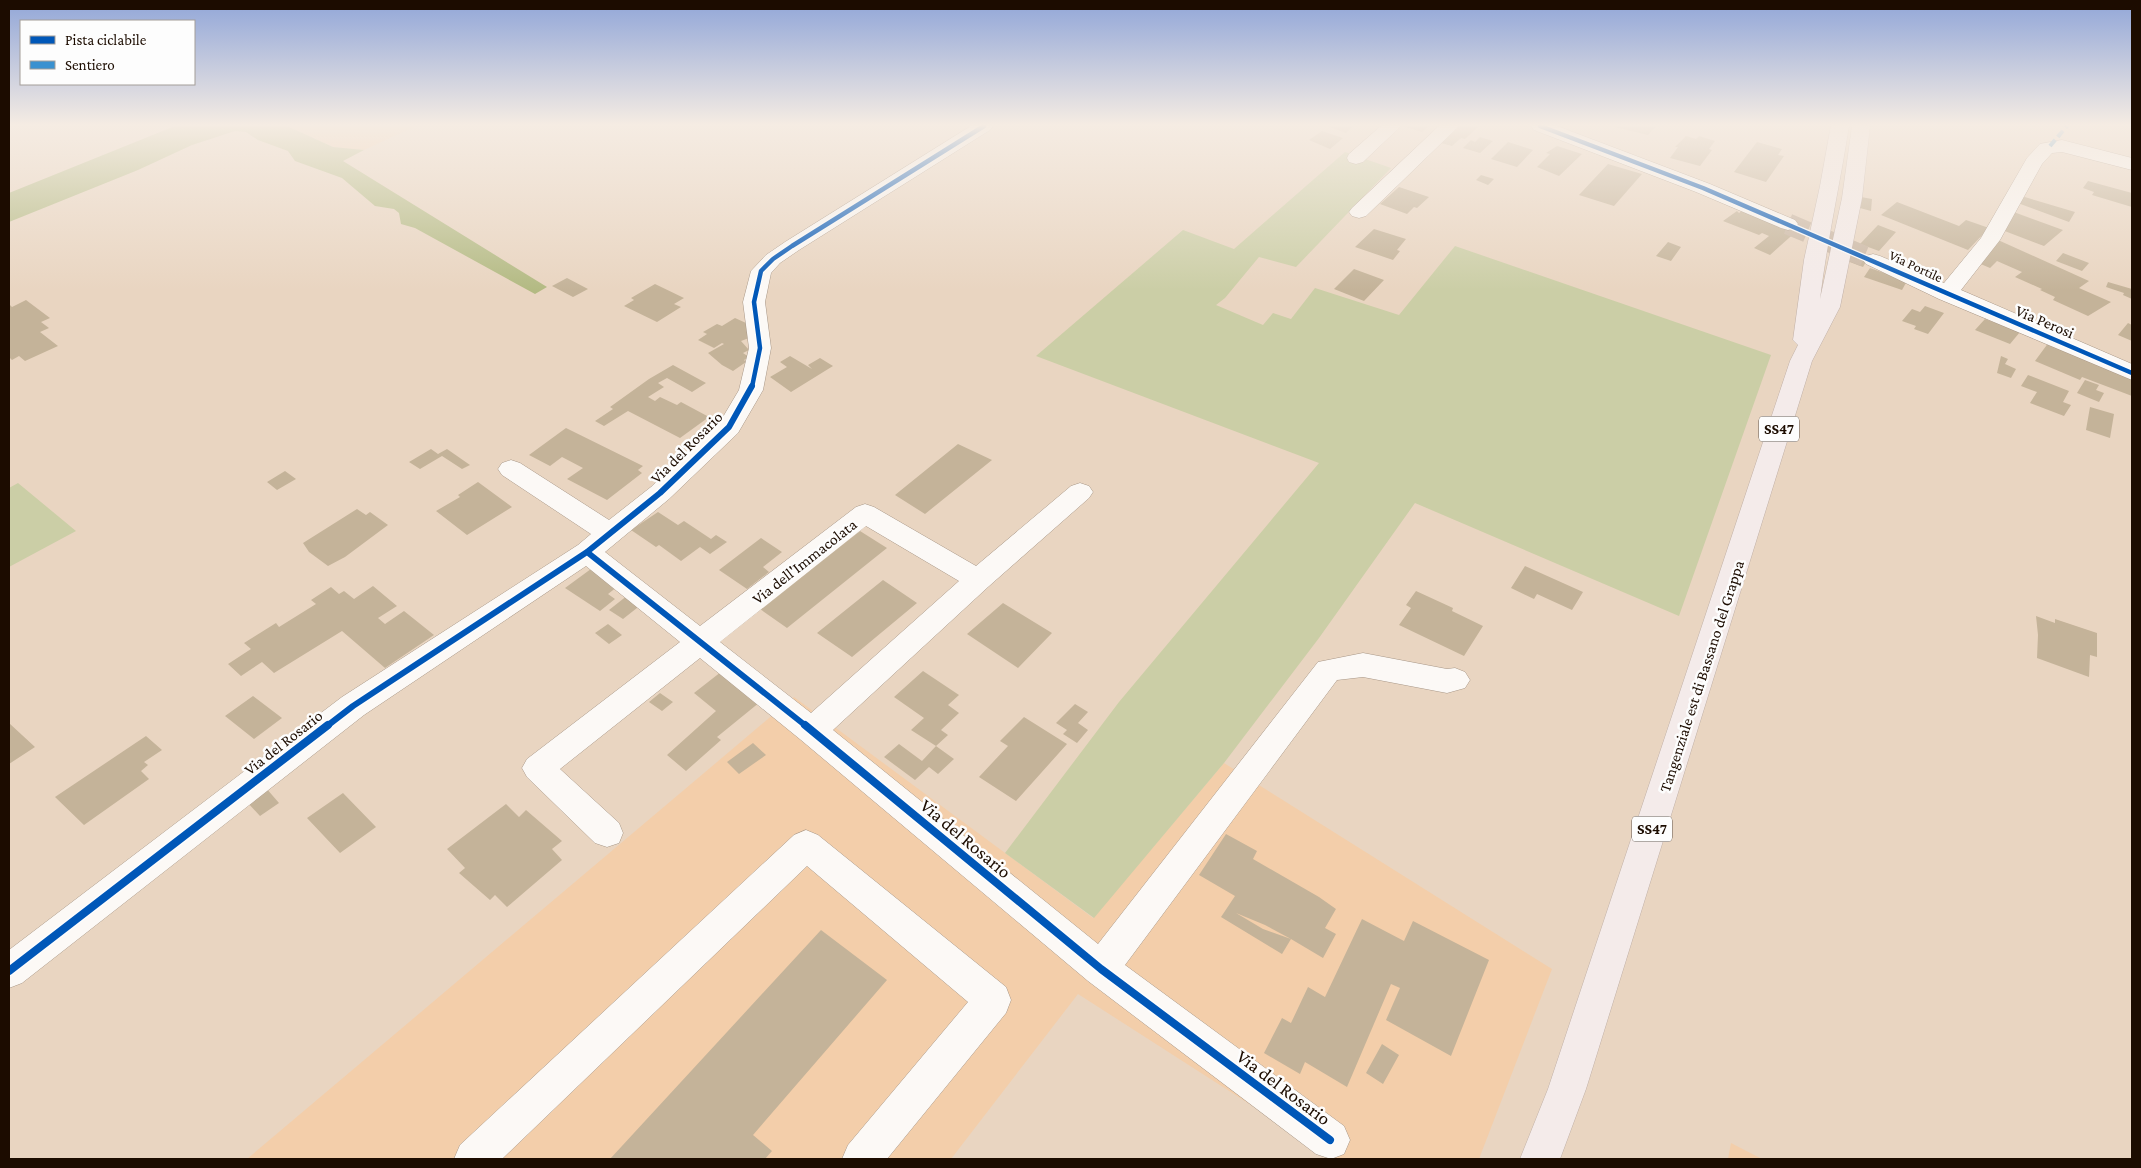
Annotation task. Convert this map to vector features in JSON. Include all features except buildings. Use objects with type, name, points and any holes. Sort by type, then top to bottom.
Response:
[{"type":"highway","name":"Tangenziale est di Bassano del Grappa","points":[[1801,362],[1814,260],[1831,181]]},
{"type":"highway","name":"Tangenziale est di Bassano del Grappa","points":[[1540,1159],[1567,1089],[1619,931],[1801,362],[1829,307],[1854,181]]},
{"type":"street","name":"Via del Rosario","points":[[9,971],[353,706],[599,543],[660,493],[729,427],[751,390],[760,348],[754,302],[761,271],[773,259],[792,246],[897,181]]},
{"type":"street","points":[[1359,212],[1392,181]]},
{"type":"street","points":[[1683,181],[1788,224]]},
{"type":"street","points":[[1948,294],[1990,240],[2024,181]]},
{"type":"street","name":"Via Portile","points":[[1873,260],[1948,294]]},
{"type":"street","name":"Via Perosi","points":[[1948,294],[2132,373]]},
{"type":"street","points":[[511,469],[599,543]]},
{"type":"street","points":[[812,731],[978,580],[1080,492]]},
{"type":"street","name":"Via dell'Immacolata","points":[[607,833],[538,768],[865,514],[978,580]]},
{"type":"street","name":"Via del Rosario","points":[[599,543],[701,642],[1101,969],[1330,1140]]},
{"type":"street","points":[[1101,969],[1328,670],[1363,665],[1447,681],[1455,680]]},
{"type":"street","points":[[474,1159],[806,846],[993,1000],[862,1159]]},
{"type":"shaded area","points":[[794,697],[1093,918],[1224,763],[1552,969],[1479,1159],[1335,1159],[1078,994],[951,1159],[247,1159]]},
{"type":"shaded area","points":[[1731,1143],[1762,1159],[1728,1159]]},
{"type":"green space","points":[[40,181],[112,181],[9,222],[9,193]]},
{"type":"green space","points":[[345,181],[375,181],[547,287],[535,294],[415,228],[401,224],[399,213],[394,209],[375,206]]},
{"type":"green space","points":[[1312,181],[1379,181],[1296,267],[1259,257],[1225,298],[1216,305],[1263,325],[1273,313],[1291,319],[1315,288],[1399,315],[1455,246],[1771,355],[1679,616],[1415,503],[1319,638],[1224,763],[1094,918],[1005,853],[1119,702],[1319,463],[1036,356],[1183,230],[1234,249]]},
{"type":"green space","points":[[18,483],[76,531],[9,567],[9,488]]},
{"type":"tunnel","points":[[1788,224],[1873,260]]},
{"type":"cycle path","points":[[9,971],[353,706],[587,552],[660,493],[729,427],[751,390],[760,348],[754,302],[761,271],[773,259],[792,246],[897,181]]},
{"type":"cycle path","points":[[1683,181],[2132,373]]},
{"type":"cycle path","points":[[587,552],[812,731],[1101,969],[1330,1140]]}]
